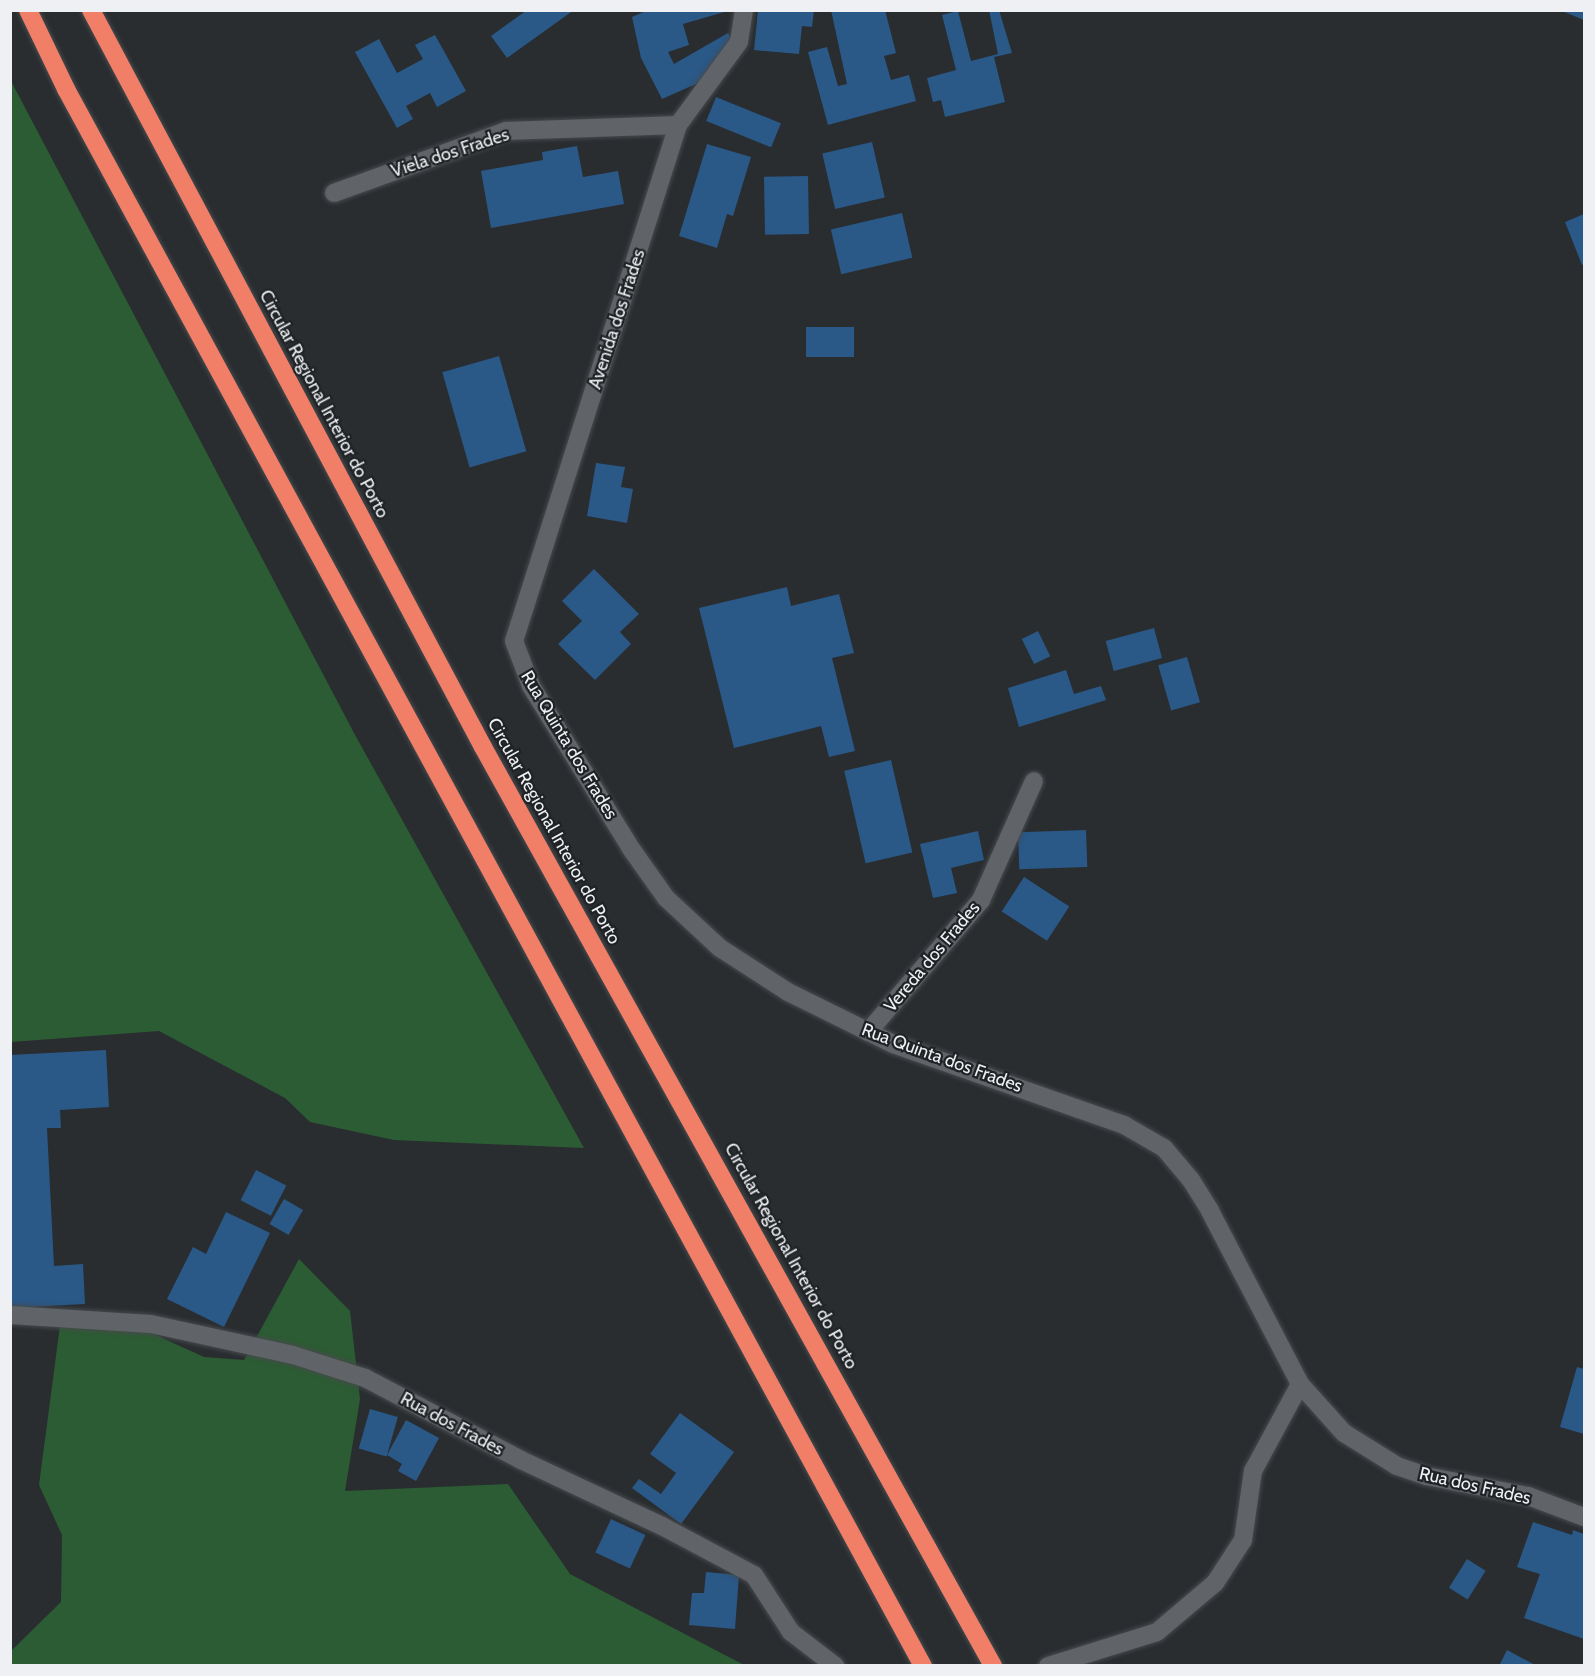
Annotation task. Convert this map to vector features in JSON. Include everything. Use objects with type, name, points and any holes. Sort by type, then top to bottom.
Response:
[{"type":"highway","points":[[28,10],[66,88],[923,1665]]},
{"type":"highway","name":"Circular Regional Interior do Porto","points":[[91,10],[483,747],[993,1665]]},
{"type":"street","name":"Avenida dos Frades","points":[[514,641],[678,125],[740,42],[744,10]]},
{"type":"street","name":"Viela dos Frades","points":[[334,193],[506,131],[678,125]]},
{"type":"street","name":"Rua Quinta dos Frades","points":[[514,641],[531,686],[632,850],[666,898],[694,927],[751,969],[868,1032],[1124,1125],[1164,1148],[1191,1179],[1210,1211],[1300,1384]]},
{"type":"street","name":"Vereda dos Frades","points":[[868,1032],[981,900],[1034,781]]},
{"type":"street","name":"Rua dos Frades","points":[[10,1315],[151,1324],[293,1355],[364,1378],[521,1461],[662,1526],[754,1575],[791,1632],[835,1665]]},
{"type":"street","name":"Rua dos Frades","points":[[1300,1384],[1344,1433],[1397,1466],[1426,1476],[1528,1496],[1584,1517]]},
{"type":"street","points":[[1048,1665],[1157,1632],[1215,1583],[1243,1540],[1253,1471],[1300,1384]]},
{"type":"green space","points":[[11,81],[354,733],[584,1148],[394,1140],[310,1122],[285,1098],[159,1031],[11,1042]]},
{"type":"green space","points":[[299,1259],[350,1311],[360,1399],[345,1491],[508,1484],[570,1574],[744,1665],[11,1666],[11,1651],[61,1602],[62,1535],[39,1485],[61,1318],[123,1320],[204,1357],[244,1360]]},
{"type":"building","points":[[527,10],[574,10],[507,58],[491,36]]},
{"type":"building","points":[[648,10],[731,10],[683,24],[689,45],[668,52],[674,64],[728,33],[732,39],[705,80],[662,99],[641,58],[632,17]]},
{"type":"building","points":[[758,10],[814,10],[812,27],[802,26],[799,54],[754,50]]},
{"type":"building","points":[[831,10],[885,10],[896,53],[884,56],[891,80],[909,75],[916,101],[828,125],[808,52],[827,47],[838,86],[847,84]]},
{"type":"building","points":[[989,10],[999,10],[1012,53],[994,57],[1005,102],[945,117],[941,100],[933,102],[927,78],[956,70],[942,15],[958,11],[971,61],[998,54]]},
{"type":"building","points":[[1562,10],[1584,10],[1584,20],[1562,11]]},
{"type":"building","points":[[435,35],[466,91],[437,107],[430,93],[406,106],[413,119],[397,128],[355,52],[379,39],[397,73],[423,59],[415,45]]},
{"type":"building","points":[[716,97],[781,123],[771,147],[706,121]]},
{"type":"building","points":[[872,142],[885,198],[835,209],[822,153]]},
{"type":"building","points":[[707,144],[751,157],[733,216],[727,214],[717,248],[679,236]]},
{"type":"building","points":[[577,146],[583,177],[618,171],[624,204],[491,228],[481,171],[543,160],[542,152]]},
{"type":"building","points":[[808,176],[809,234],[765,235],[764,177]]},
{"type":"building","points":[[902,213],[912,258],[841,274],[831,229]]},
{"type":"building","points":[[1584,214],[1584,264],[1582,265],[1565,222]]},
{"type":"building","points":[[806,327],[854,327],[854,357],[806,357]]},
{"type":"building","points":[[499,356],[526,451],[470,467],[442,372]]},
{"type":"building","points":[[596,463],[625,467],[621,487],[633,489],[627,523],[587,516]]},
{"type":"building","points":[[594,569],[639,614],[620,632],[631,644],[595,680],[558,644],[582,621],[562,601]]},
{"type":"building","points":[[787,587],[791,606],[839,594],[854,653],[832,658],[855,751],[829,757],[821,726],[734,748],[699,608]]},
{"type":"building","points":[[1154,628],[1162,658],[1114,671],[1106,641]]},
{"type":"building","points":[[1038,631],[1050,656],[1034,664],[1022,639]]},
{"type":"building","points":[[1187,657],[1200,702],[1171,710],[1158,665]]},
{"type":"building","points":[[1066,670],[1074,694],[1101,686],[1106,700],[1019,727],[1008,688]]},
{"type":"building","points":[[891,760],[912,853],[866,863],[844,771]]},
{"type":"building","points":[[1086,830],[1087,867],[1019,869],[1018,832]]},
{"type":"building","points":[[978,831],[984,860],[951,868],[957,893],[933,898],[920,844]]},
{"type":"building","points":[[1024,877],[1069,906],[1047,941],[1002,911]]},
{"type":"building","points":[[106,1050],[109,1107],[60,1110],[61,1128],[47,1128],[54,1266],[83,1264],[85,1304],[10,1308],[10,1055]]},
{"type":"building","points":[[256,1170],[286,1185],[271,1216],[241,1200]]},
{"type":"building","points":[[284,1199],[303,1210],[289,1235],[270,1224]]},
{"type":"building","points":[[226,1212],[270,1233],[224,1327],[167,1299],[193,1247],[206,1254]]},
{"type":"building","points":[[1577,1367],[1584,1369],[1584,1434],[1560,1427]]},
{"type":"building","points":[[370,1409],[398,1417],[387,1456],[359,1448]]},
{"type":"building","points":[[680,1413],[734,1452],[681,1524],[632,1488],[639,1479],[661,1494],[676,1473],[650,1454]]},
{"type":"building","points":[[406,1420],[439,1438],[416,1481],[398,1471],[402,1464],[387,1455]]},
{"type":"building","points":[[611,1519],[645,1535],[630,1569],[595,1553]]},
{"type":"building","points":[[1533,1522],[1572,1535],[1573,1530],[1584,1534],[1584,1639],[1524,1618],[1540,1574],[1517,1567]]},
{"type":"building","points":[[1467,1559],[1486,1571],[1468,1599],[1449,1588]]},
{"type":"building","points":[[706,1572],[739,1575],[735,1629],[689,1625],[692,1593],[704,1593]]},
{"type":"building","points":[[1507,1650],[1537,1666],[1499,1666]]}]
